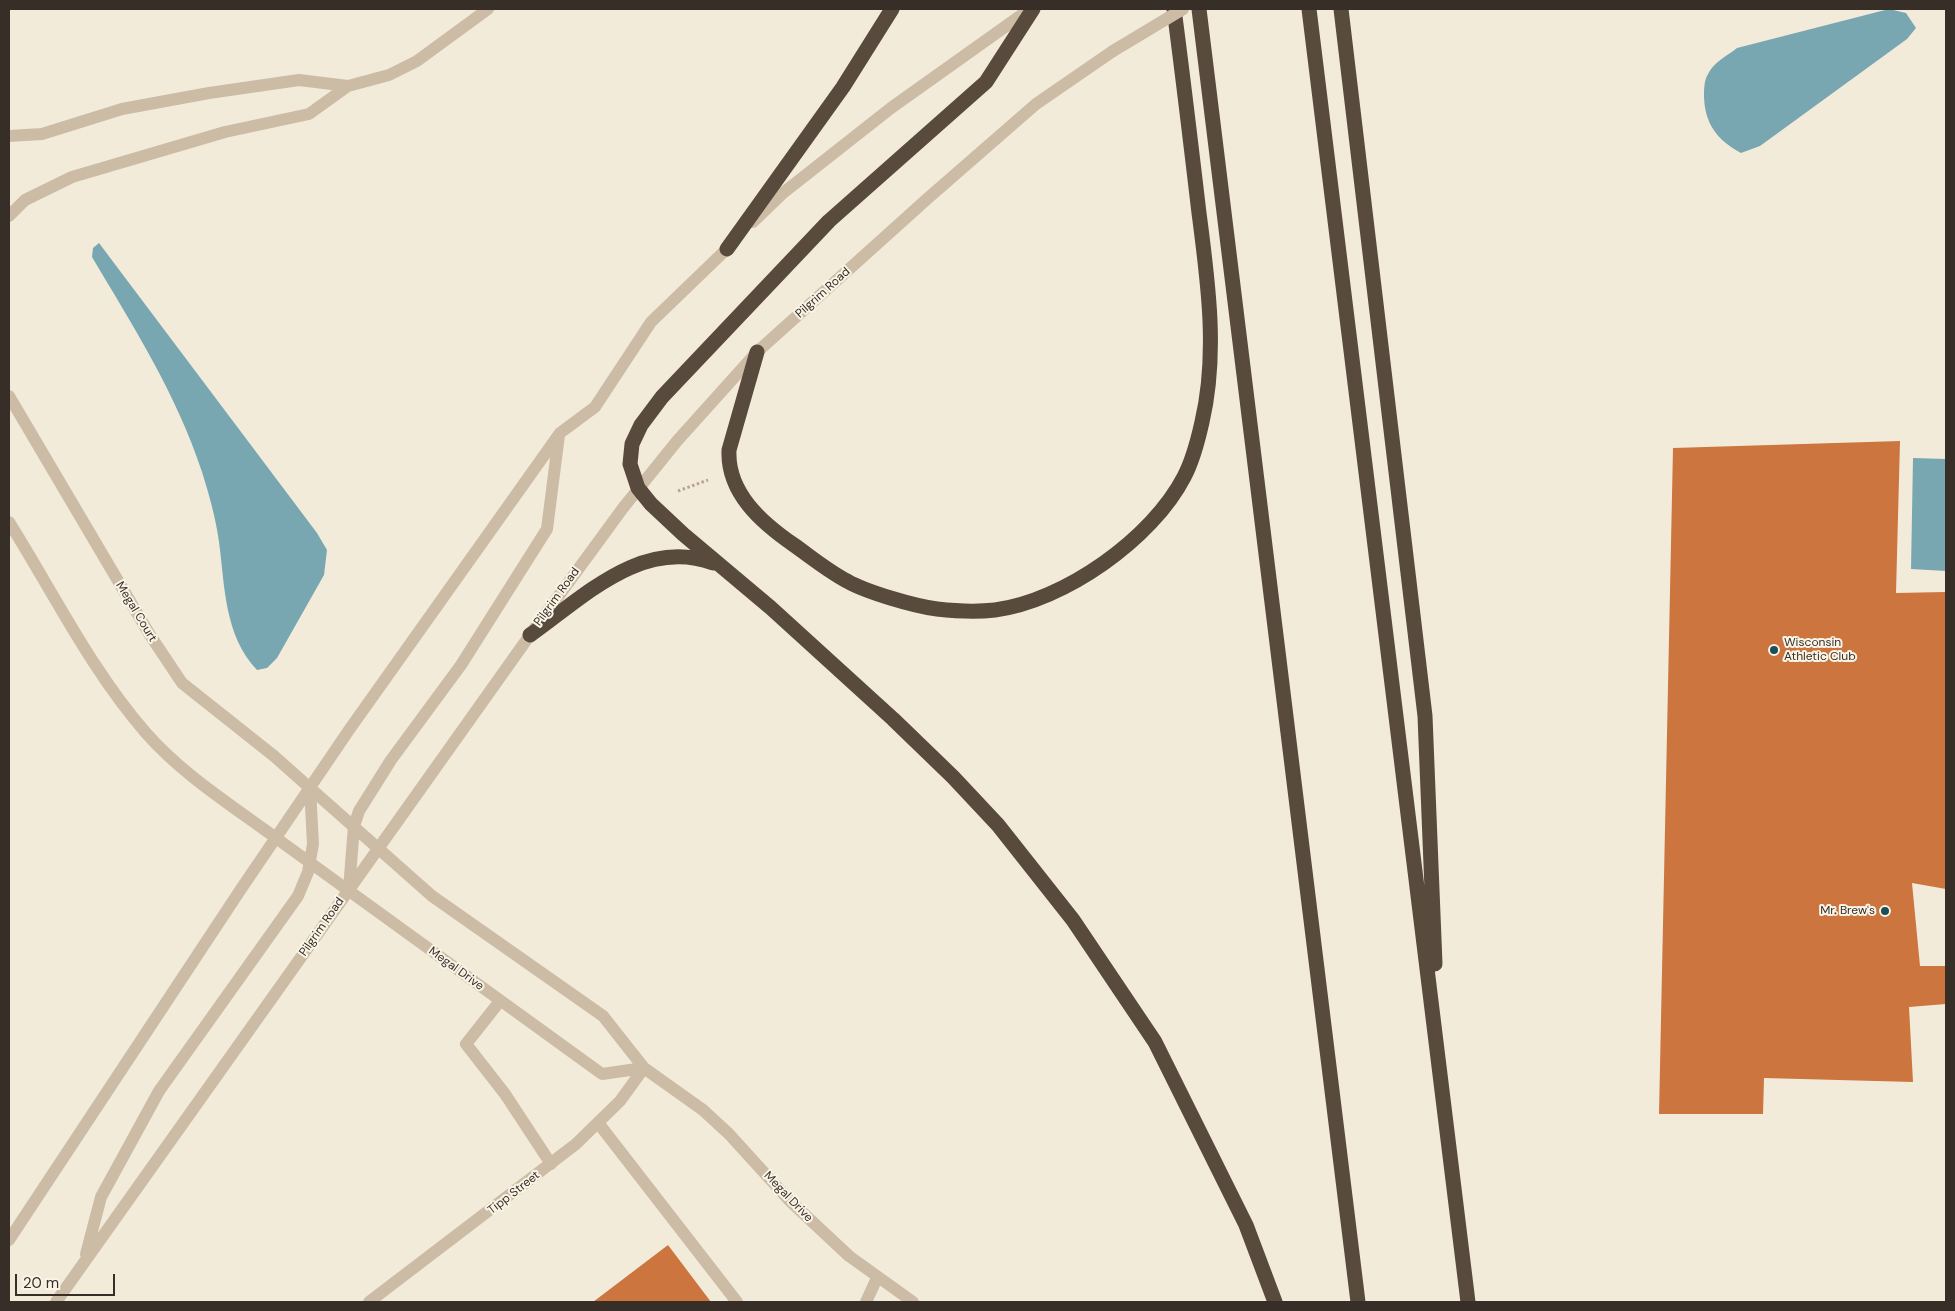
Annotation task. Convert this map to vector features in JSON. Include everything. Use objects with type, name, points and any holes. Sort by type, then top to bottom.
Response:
[{"type":"highway","points":[[727,249],[843,87],[892,9]]},
{"type":"highway","points":[[1031,9],[986,82],[829,221],[662,397],[641,425],[632,444],[630,464],[638,488],[663,516],[835,666],[953,777],[998,825],[1072,920],[1160,1050],[1246,1225],[1274,1302]]},
{"type":"highway","points":[[757,352],[732,436],[728,461],[731,475],[741,495],[762,520],[777,533],[848,582],[893,598],[936,608],[995,610],[1030,600],[1070,584],[1117,554],[1159,513],[1184,477],[1202,423],[1210,374],[1208,289],[1174,9]]},
{"type":"highway","points":[[1199,9],[1358,1302]]},
{"type":"highway","points":[[1309,9],[1468,1302]]},
{"type":"highway","points":[[1341,9],[1425,716],[1440,1073]]},
{"type":"highway","points":[[530,635],[612,578],[646,560],[678,556],[700,560],[721,567]]},
{"type":"street","points":[[9,216],[25,200],[72,177],[225,132],[309,114],[348,86],[389,75],[417,61],[488,9]]},
{"type":"street","points":[[9,1240],[310,788],[560,433],[595,407],[651,322],[727,249],[767,207],[824,160],[913,91],[1031,9]]},
{"type":"street","name":"Pilgrim Road","points":[[56,1302],[530,635],[638,488],[709,403],[757,352],[1018,118],[1055,89],[1183,9]]},
{"type":"street","points":[[9,136],[42,134],[122,109],[210,93],[299,80],[348,86]]},
{"type":"street","name":"Megal Court","points":[[9,396],[150,635],[182,683],[274,756],[310,788]]},
{"type":"street","points":[[349,890],[354,826],[360,811],[392,760],[461,665],[547,529],[560,433]]},
{"type":"street","points":[[9,522],[95,663],[126,709],[147,734],[194,778],[276,838]]},
{"type":"street","points":[[84,1263],[100,1197],[159,1091],[298,896],[314,844],[310,788]]},
{"type":"street","name":"Megal Drive","points":[[310,788],[378,848],[397,868],[432,896],[603,1016],[644,1068],[692,1102],[723,1128],[809,1219],[877,1278],[913,1302]]},
{"type":"street","name":"Megal Drive","points":[[276,838],[602,1074],[644,1068]]},
{"type":"street","points":[[500,1001],[466,1044],[504,1094],[551,1164]]},
{"type":"street","name":"Tipp Street","points":[[369,1302],[551,1164],[599,1124],[620,1101],[644,1068]]},
{"type":"street","points":[[599,1124],[737,1302]]},
{"type":"street","points":[[866,1302],[877,1278]]},
{"type":"path","points":[[678,491],[711,479]]},
{"type":"water","points":[[1889,9],[1906,13],[1916,28],[1907,39],[1760,146],[1741,153],[1719,137],[1707,115],[1704,91],[1706,79],[1721,59],[1737,48]]},
{"type":"water","points":[[99,243],[317,533],[327,550],[324,575],[277,658],[267,668],[257,670],[246,656],[232,626],[225,593],[216,524],[210,498],[192,443],[167,388],[92,257],[93,248]]},
{"type":"water","points":[[1913,458],[1946,459],[1946,571],[1911,569]]},
{"type":"building","points":[[1900,441],[1896,593],[1946,592],[1946,889],[1912,883],[1920,966],[1946,966],[1946,1004],[1909,1007],[1913,1082],[1764,1078],[1763,1114],[1659,1114],[1673,448]]},
{"type":"building","points":[[668,1245],[711,1302],[593,1302]]},
{"type":"place","name":"Wisconsin Athletic Club","points":[[1774,650]]},
{"type":"place","name":"Mr. Brew's","points":[[1885,911]]}]
